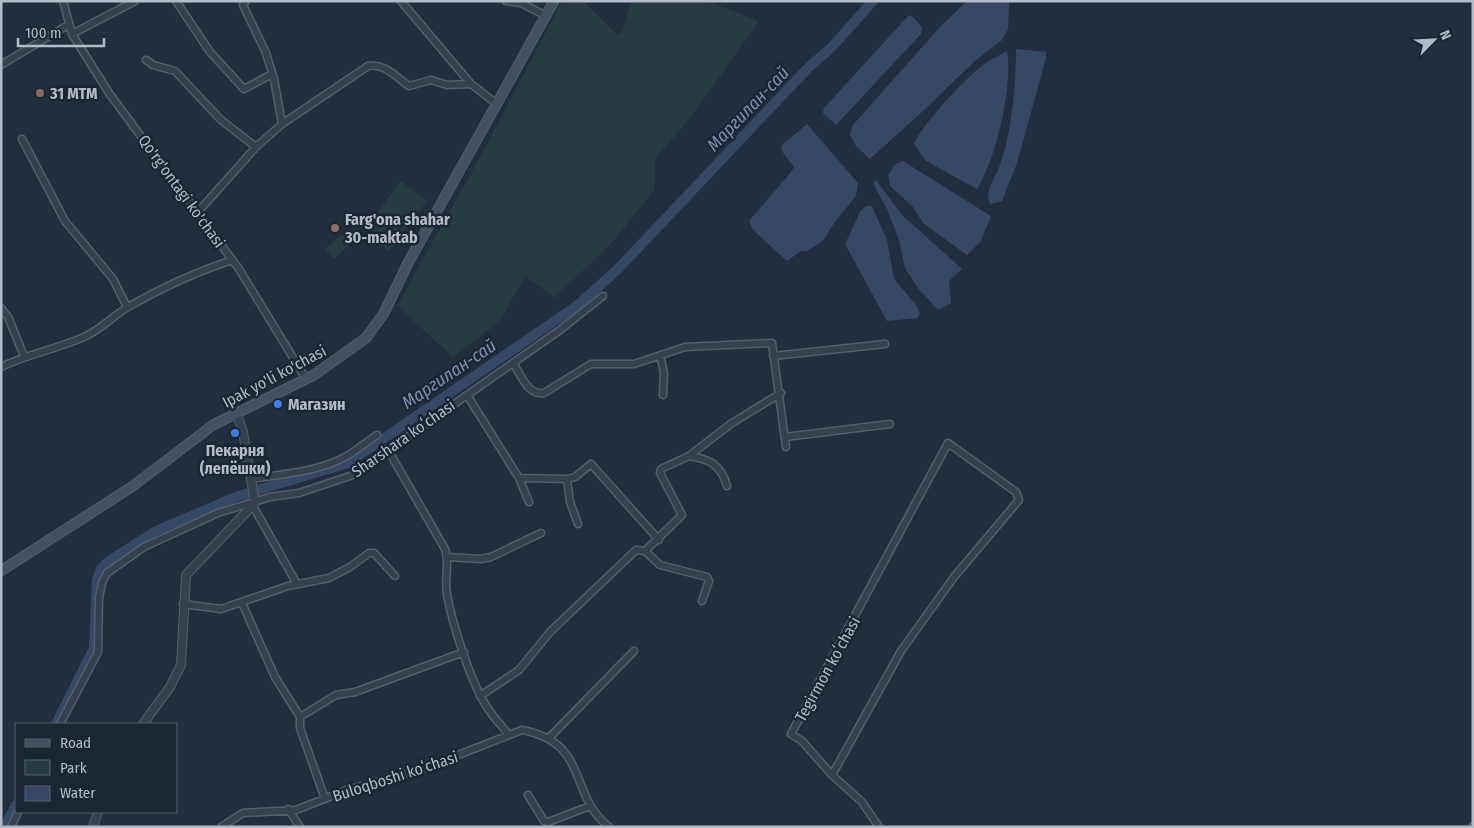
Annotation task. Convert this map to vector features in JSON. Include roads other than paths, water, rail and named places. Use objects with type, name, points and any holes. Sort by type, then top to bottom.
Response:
[{"type":"main road","name":"Ipak yo'li ko'chasi","points":[[1,571],[133,486],[213,425],[306,379],[366,338],[379,319],[554,1]]},
{"type":"street","name":"Qo'rg'ontagi ko'chasi","points":[[63,1],[72,34],[109,93],[232,260],[306,379]]},
{"type":"street","points":[[72,34],[135,1]]},
{"type":"street","points":[[176,1],[210,52],[244,89],[272,74]]},
{"type":"street","points":[[246,1],[243,5],[266,53],[282,124]]},
{"type":"street","points":[[401,1],[471,84],[497,104]]},
{"type":"street","points":[[506,1],[521,3],[546,16]]},
{"type":"street","points":[[1,65],[68,25]]},
{"type":"street","points":[[146,60],[153,65],[175,71],[221,120],[256,146]]},
{"type":"street","points":[[198,212],[256,146],[282,124],[368,66],[376,64],[409,86],[431,80],[447,85],[471,84]]},
{"type":"street","points":[[22,139],[65,221],[113,279],[128,307]]},
{"type":"street","points":[[1,367],[24,356],[85,336],[128,307],[197,272],[232,260]]},
{"type":"street","name":"Sharshara koʻchasi","points":[[144,723],[170,687],[182,665],[183,604],[186,575],[254,503],[270,497],[307,491],[353,475],[513,363],[603,296]]},
{"type":"street","points":[[1,308],[8,317],[24,356]]},
{"type":"street","points":[[513,363],[529,389],[538,394],[544,393],[591,364],[634,364],[685,347],[772,343],[781,393],[786,447]]},
{"type":"street","points":[[773,356],[884,344]]},
{"type":"street","points":[[660,355],[664,373],[663,395]]},
{"type":"street","points":[[645,551],[659,540],[682,515],[660,473],[661,469],[689,456],[732,423],[781,393]]},
{"type":"street","points":[[467,394],[519,478],[529,502]]},
{"type":"street","points":[[237,414],[243,432],[254,503],[297,584]]},
{"type":"street","points":[[785,437],[890,424]]},
{"type":"street","points":[[251,479],[303,470],[334,462],[344,458],[377,435]]},
{"type":"street","name":"Tegirmon koʻchasi","points":[[948,443],[1016,492],[1019,500],[954,577],[901,651],[832,775],[802,741],[791,734],[948,443]]},
{"type":"street","points":[[388,450],[447,557],[447,595],[464,652],[480,696],[488,710],[508,734]]},
{"type":"street","points":[[689,456],[713,462],[724,474],[727,486]]},
{"type":"street","points":[[519,478],[567,479],[575,476],[589,465],[594,466],[659,540]]},
{"type":"street","points":[[567,479],[570,502],[578,524]]},
{"type":"street","points":[[61,723],[98,652],[99,598],[102,583],[107,573],[144,547],[218,513],[254,503]]},
{"type":"street","points":[[447,557],[481,559],[492,557],[542,533]]},
{"type":"street","points":[[480,696],[519,670],[550,632],[636,550],[645,551],[660,565],[706,577],[709,581],[702,601]]},
{"type":"street","points":[[183,604],[221,609],[297,584],[329,578],[350,567],[369,553],[374,553],[394,576]]},
{"type":"street","points":[[242,602],[275,676],[300,717],[300,728],[325,799]]},
{"type":"street","points":[[549,738],[634,651]]},
{"type":"street","points":[[300,717],[336,695],[355,692],[464,652]]},
{"type":"street","name":"Buloqboshi koʻchasi","points":[[221,827],[243,813],[296,810],[347,790],[441,764],[508,734],[522,730],[549,738],[566,751],[573,763],[590,806],[609,827]]},
{"type":"street","points":[[832,775],[862,802],[879,827]]},
{"type":"street","points":[[528,795],[544,822],[590,806]]},
{"type":"street","points":[[288,809],[300,827]]},
{"type":"street","points":[[11,827],[18,813]]},
{"type":"street","points":[[95,826],[98,813]]},
{"type":"water","points":[[967,1],[1009,1],[1008,29],[1002,40],[976,60],[870,159],[856,146],[850,135],[853,125],[939,28]]},
{"type":"water","points":[[909,15],[922,27],[921,34],[836,125],[823,113],[824,108]]},
{"type":"water","points":[[1016,49],[1046,52],[1046,58],[1017,163],[1002,201],[990,204],[989,189],[1000,165],[1008,138],[1014,93]]},
{"type":"water","points":[[1007,51],[1008,83],[1001,122],[991,159],[977,189],[926,161],[914,144],[926,125],[966,80],[986,63]]},
{"type":"water","points":[[807,124],[858,183],[856,196],[834,223],[823,241],[807,251],[801,251],[787,261],[753,230],[749,221],[792,171],[794,167],[781,150],[782,145]]},
{"type":"water","points":[[903,161],[991,216],[981,241],[967,255],[923,223],[913,207],[890,186],[888,175],[896,164]]},
{"type":"water","points":[[876,180],[902,215],[962,269],[949,281],[951,303],[938,310],[918,288],[905,268],[899,240],[887,209],[873,183]]},
{"type":"water","points":[[866,206],[872,206],[887,240],[894,279],[916,305],[920,314],[917,318],[887,321],[845,244],[860,212]]},
{"type":"waterway","name":"Маргилан-сай","points":[[56,723],[94,648],[97,579],[101,569],[109,561],[156,531],[238,496],[348,463],[578,305],[618,269],[808,68],[832,47],[873,1]]},
{"type":"waterway","name":"Маргилан-сай","points":[[4,827],[15,807]]},
{"type":"place","name":"31 MTM","points":[[40,93]]},
{"type":"place","name":"Farg'ona shahar 30-maktab","points":[[335,228]]},
{"type":"place","name":"Магазин","points":[[278,404]]},
{"type":"place","name":"Пекарня (лепёшки)","points":[[235,433]]}]
